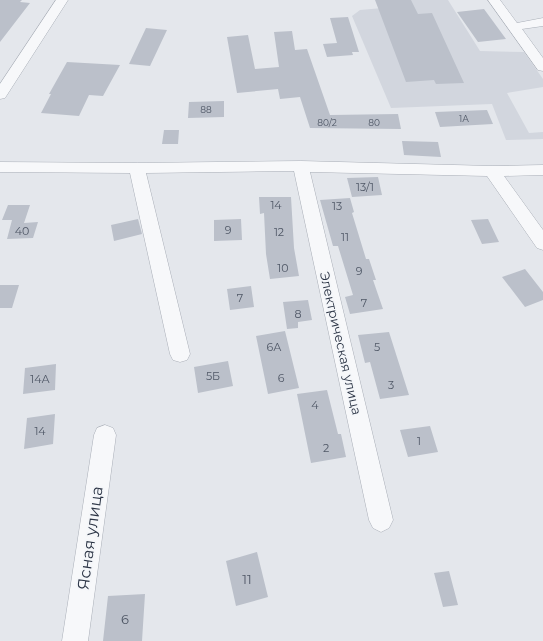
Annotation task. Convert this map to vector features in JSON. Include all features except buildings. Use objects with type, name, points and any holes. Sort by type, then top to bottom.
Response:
[{"type":"street","points":[[0,94],[62,0]]},
{"type":"street","points":[[494,0],[543,67]]},
{"type":"street","points":[[514,27],[543,22]]},
{"type":"street","points":[[1,171],[301,166],[492,171],[543,170]]},
{"type":"street","name":"Электрическая улица","points":[[301,166],[381,520]]},
{"type":"street","points":[[137,168],[180,354]]},
{"type":"street","points":[[492,171],[543,243]]},
{"type":"street","name":"Ясная улица","points":[[75,641],[105,435]]},
{"type":"shaded area","points":[[391,0],[448,0],[480,51],[524,52],[543,79],[543,87],[507,93],[529,133],[543,132],[543,139],[506,140],[492,104],[391,108],[352,16],[360,10],[394,7]]}]
